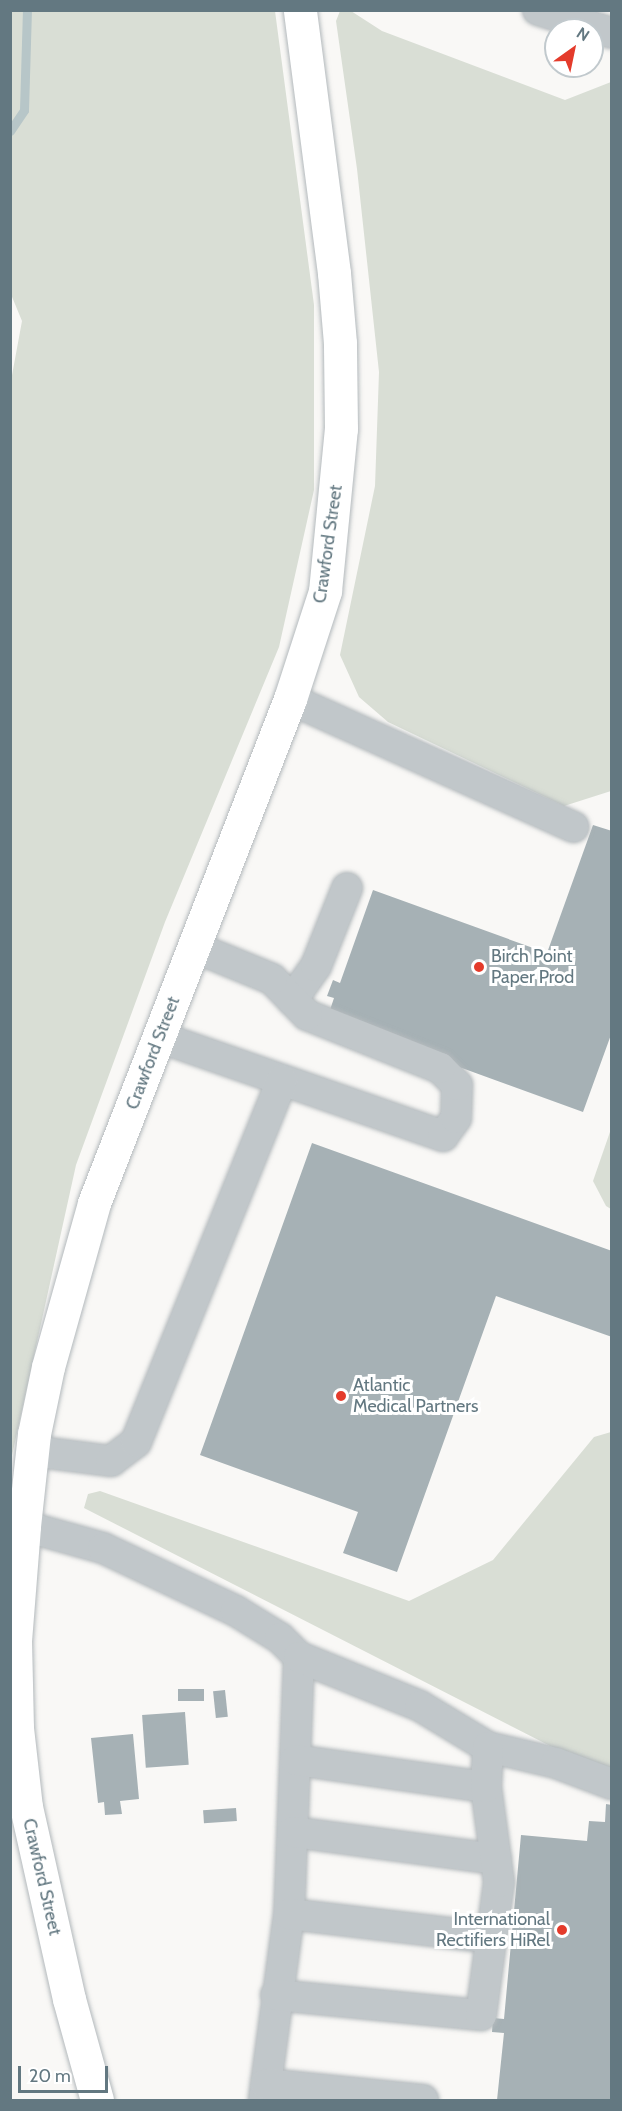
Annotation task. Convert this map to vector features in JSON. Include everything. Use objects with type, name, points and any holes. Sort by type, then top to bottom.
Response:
[{"type":"main road","name":"Crawford Street","points":[[98,2100],[69,1999],[26,1807],[17,1728],[15,1641],[24,1526],[32,1451],[62,1313],[94,1203],[290,699],[325,591],[341,429],[334,273],[300,10]]},
{"type":"lane","points":[[538,10],[612,33]]},
{"type":"lane","points":[[290,699],[573,827]]},
{"type":"lane","points":[[292,1000],[316,966],[347,888]]},
{"type":"lane","points":[[159,1037],[443,1136],[456,1118],[457,1085],[440,1068],[307,1015],[272,979],[194,947]]},
{"type":"lane","points":[[32,1451],[111,1461],[136,1442],[282,1080]]},
{"type":"lane","points":[[24,1526],[104,1548],[226,1606],[280,1638],[299,1658],[420,1706],[488,1747],[556,1763],[612,1784]]},
{"type":"lane","points":[[299,1658],[289,1914],[276,1995],[265,2092],[423,2100]]},
{"type":"lane","points":[[276,1995],[476,2017],[483,2010],[499,1882],[486,1787],[488,1747]]},
{"type":"lane","points":[[296,1760],[486,1787]]},
{"type":"lane","points":[[293,1832],[496,1859]]},
{"type":"lane","points":[[289,1914],[492,1938]]},
{"type":"shaded area","points":[[11,10],[275,11],[314,305],[314,490],[279,647],[165,922],[76,1165],[11,1460],[10,386],[22,321],[10,292]]},
{"type":"shaded area","points":[[340,11],[351,11],[382,31],[565,100],[611,82],[611,791],[564,806],[388,722],[359,697],[340,655],[375,486],[379,372],[357,169],[336,21]]},
{"type":"shaded area","points":[[611,1129],[611,1209],[606,1206],[593,1181]]},
{"type":"shaded area","points":[[611,1432],[611,1777],[84,1508],[88,1494],[100,1491],[409,1601],[493,1560],[594,1437]]},
{"type":"building","name":"Birch Point Paper Prod","points":[[593,825],[612,831],[612,1032],[583,1112],[327,1019],[334,998],[327,996],[333,980],[340,983],[373,890],[547,953]]},
{"type":"building","name":"Atlantic Medical Partners","points":[[312,1143],[612,1251],[612,1337],[496,1296],[397,1572],[343,1553],[358,1512],[200,1455]]},
{"type":"building","points":[[178,1689],[204,1689],[204,1701],[178,1701]]},
{"type":"building","points":[[225,1690],[228,1717],[216,1718],[213,1691]]},
{"type":"building","points":[[185,1712],[189,1765],[146,1768],[142,1715]]},
{"type":"building","points":[[133,1734],[139,1799],[120,1801],[122,1814],[105,1815],[104,1802],[98,1803],[91,1738]]},
{"type":"building","name":"International Rectifiers HiRel","points":[[606,1804],[612,1805],[612,2100],[497,2100],[504,2033],[492,2032],[493,2018],[504,2019],[521,1835],[587,1841],[589,1821],[605,1822]]},
{"type":"building","points":[[236,1808],[237,1821],[204,1823],[203,1810]]},
{"type":"waterway","points":[[10,131],[24,110],[27,10]]},
{"type":"place","name":"Birch Point Paper Prod","points":[[479,967]]},
{"type":"place","name":"Atlantic Medical Partners","points":[[341,1396]]},
{"type":"place","name":"International Rectifiers HiRel","points":[[562,1930]]}]
